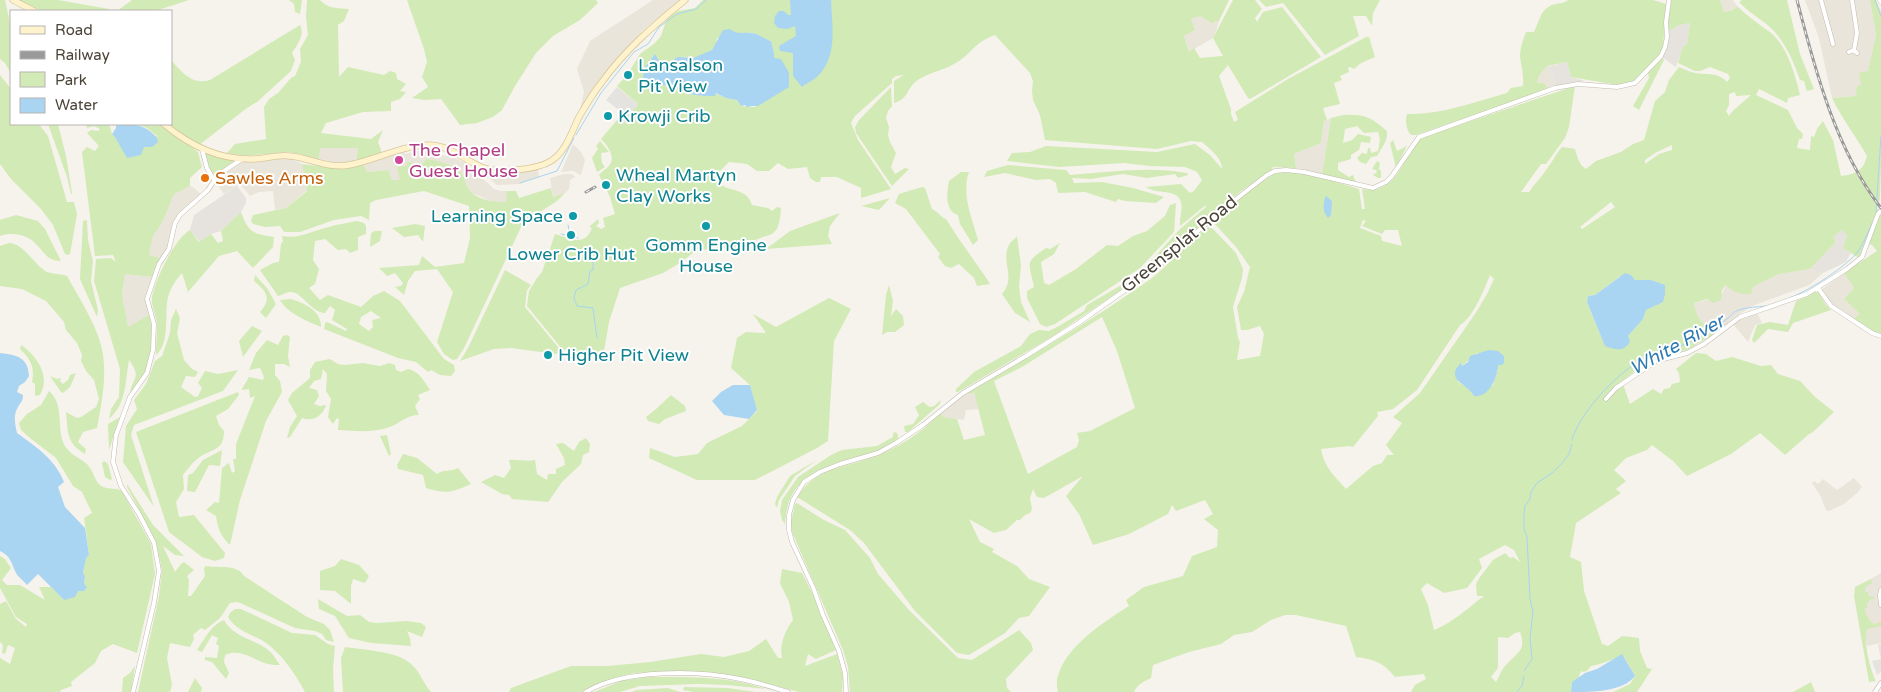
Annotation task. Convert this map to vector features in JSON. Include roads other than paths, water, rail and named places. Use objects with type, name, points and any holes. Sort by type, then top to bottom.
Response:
[{"type":"main road","points":[[13,0],[32,10]]},
{"type":"main road","points":[[166,125],[202,149],[242,159],[290,156],[329,165],[343,166],[411,148],[430,145],[451,149],[480,166],[492,170],[508,170],[543,164],[554,159],[562,149],[589,100],[612,68],[634,44],[685,0]]},
{"type":"street","name":"Greensplat Road","points":[[846,692],[845,673],[840,651],[792,542],[789,530],[792,500],[804,482],[820,472],[878,453],[896,443],[923,425],[963,393],[1080,322],[1152,271],[1246,190],[1275,171],[1304,172],[1373,188],[1386,182],[1392,176],[1419,137],[1555,88],[1587,83],[1617,87],[1635,83],[1661,56],[1665,47],[1669,0]]},
{"type":"street","points":[[1821,0],[1832,44]]},
{"type":"street","points":[[1848,52],[1856,52],[1857,33],[1852,0]]},
{"type":"street","points":[[202,149],[207,168],[214,180]]},
{"type":"street","points":[[133,692],[154,604],[159,571],[154,543],[139,514],[121,486],[113,462],[116,435],[130,397],[147,373],[153,350],[154,324],[147,299],[158,264],[169,249],[176,220],[208,190],[221,173],[242,159]]},
{"type":"street","points":[[1606,399],[1616,388],[1656,361],[1686,353],[1704,344],[1740,317],[1818,288],[1852,266],[1862,257],[1878,214],[1881,211]]},
{"type":"street","points":[[1818,288],[1831,306],[1872,333],[1881,336]]},
{"type":"street","points":[[1881,590],[1881,605]]},
{"type":"street","points":[[586,692],[618,678],[660,674],[730,677],[748,680],[788,692]]},
{"type":"street","points":[[1875,692],[1881,683]]},
{"type":"water","points":[[790,0],[831,0],[833,30],[829,59],[818,76],[802,87],[793,76],[793,53],[780,51],[779,46],[796,36],[795,26],[787,29],[778,28],[774,23],[775,16],[779,11],[784,11],[791,15]]},
{"type":"water","points":[[730,29],[738,33],[756,34],[771,41],[774,58],[781,59],[789,73],[789,87],[758,106],[747,107],[745,105],[741,106],[737,100],[726,98],[716,93],[715,96],[689,94],[671,85],[652,86],[648,81],[642,81],[645,67],[655,54],[662,66],[678,57],[693,58],[712,50],[723,30]]},
{"type":"water","points":[[116,125],[143,127],[156,136],[158,142],[152,147],[144,147],[141,155],[127,158],[112,134]]},
{"type":"water","points":[[1326,196],[1332,201],[1331,215],[1328,218],[1324,207]]},
{"type":"water","points":[[1625,273],[1631,275],[1635,280],[1651,280],[1665,285],[1665,294],[1663,302],[1646,310],[1643,319],[1628,336],[1630,342],[1622,349],[1616,349],[1605,346],[1587,302],[1588,296],[1595,295]]},
{"type":"water","points":[[1489,350],[1498,351],[1504,356],[1504,363],[1498,365],[1492,386],[1484,394],[1474,396],[1458,381],[1455,373],[1456,369],[1461,363],[1462,366],[1468,362],[1470,356]]},
{"type":"water","points":[[0,353],[20,358],[24,361],[28,370],[29,376],[19,386],[17,392],[23,395],[15,413],[17,433],[44,454],[56,467],[64,482],[58,487],[65,507],[85,528],[89,555],[86,558],[83,573],[85,576],[84,584],[87,587],[84,591],[78,591],[75,597],[64,600],[38,574],[27,585],[17,574],[9,558],[0,551]]},
{"type":"water","points":[[733,385],[750,385],[757,410],[749,419],[724,415],[712,401],[721,392]]},
{"type":"water","points":[[1622,654],[1635,676],[1630,681],[1606,690],[1571,692],[1572,682],[1585,673],[1597,669]]},
{"type":"waterway","points":[[576,135],[601,93],[634,52],[648,44],[659,27],[677,14],[696,9],[706,0]]},
{"type":"waterway","name":"White River","points":[[1875,0],[1881,16]]},
{"type":"waterway","name":"White River","points":[[1876,213],[1881,136]]},
{"type":"waterway","points":[[520,183],[557,171],[574,138]]},
{"type":"waterway","name":"White River","points":[[1789,298],[1827,278],[1854,256],[1859,250],[1874,219]]},
{"type":"waterway","points":[[568,225],[569,230]]},
{"type":"waterway","points":[[561,234],[568,236]]},
{"type":"waterway","points":[[570,235],[572,234],[578,238]]},
{"type":"waterway","points":[[593,260],[593,270],[590,271],[588,284],[576,290],[574,298],[577,306],[593,308],[597,338]]},
{"type":"waterway","name":"White River","points":[[1572,440],[1576,429],[1593,403],[1616,379],[1640,360],[1696,339],[1727,319],[1734,312],[1766,306]]},
{"type":"waterway","name":"White River","points":[[1524,671],[1532,659],[1530,638],[1533,612],[1530,599],[1527,537],[1524,529],[1525,506],[1537,483],[1552,473],[1562,463],[1569,454],[1572,444]]},
{"type":"waterway","name":"White River","points":[[1517,692],[1522,686],[1524,676]]},
{"type":"railway","points":[[1797,0],[1811,54],[1839,135],[1851,161],[1881,208]]},
{"type":"railway","points":[[586,192],[595,187]]},
{"type":"place","name":"Lansalson Pit View","points":[[628,75]]},
{"type":"place","name":"Krowji Crib","points":[[608,116]]},
{"type":"place","name":"The Chapel Guest House","points":[[399,160]]},
{"type":"place","name":"Sawles Arms","points":[[205,178]]},
{"type":"place","name":"Wheal Martyn Clay Works","points":[[606,185]]},
{"type":"place","name":"Learning Space","points":[[573,216]]},
{"type":"place","name":"Gomm Engine House","points":[[706,226]]},
{"type":"place","name":"Lower Crib Hut","points":[[571,235]]},
{"type":"place","name":"Higher Pit View","points":[[548,355]]}]
